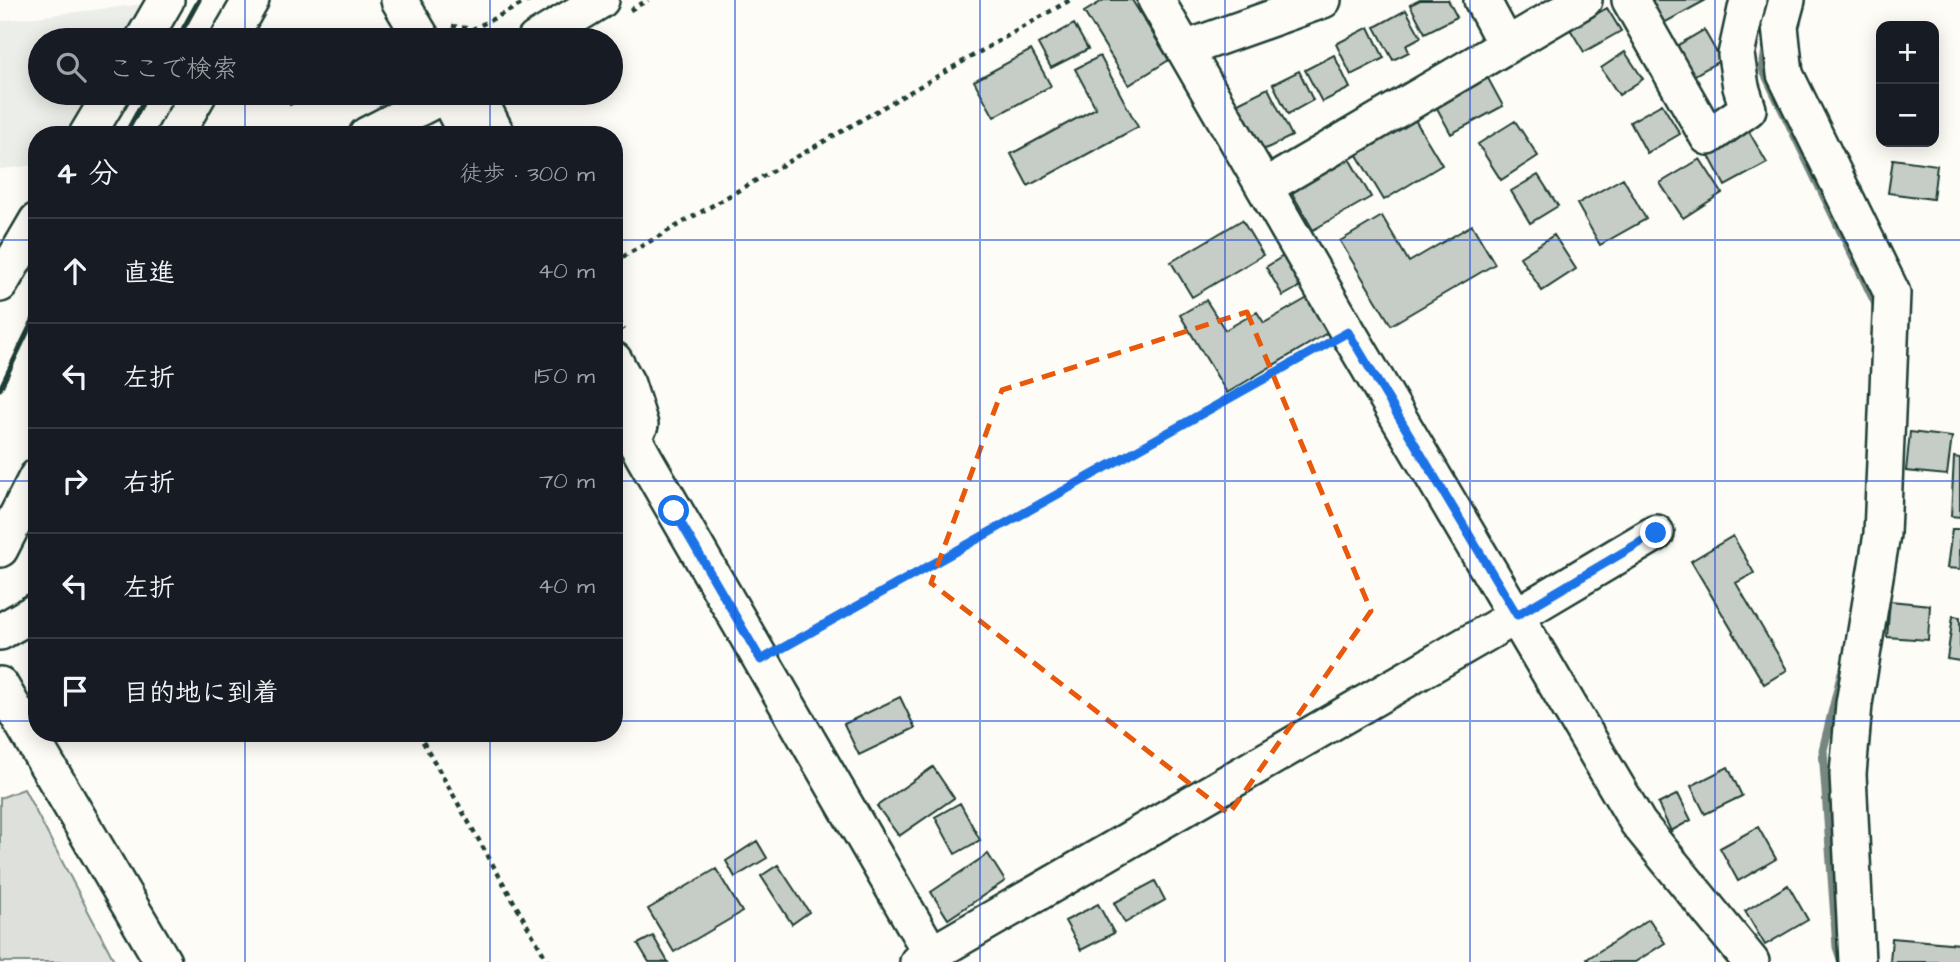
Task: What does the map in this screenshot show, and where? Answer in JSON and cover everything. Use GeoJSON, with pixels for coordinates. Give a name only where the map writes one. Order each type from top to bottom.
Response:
{"type":"FeatureCollection","features":[{"type":"Feature","properties":{"kind":"street"},"geometry":{"type":"LineString","coordinates":[[150,28],[166,0]]}},
{"type":"Feature","properties":{"kind":"street"},"geometry":{"type":"LineString","coordinates":[[235,28],[251,0]]}},
{"type":"Feature","properties":{"kind":"street"},"geometry":{"type":"LineString","coordinates":[[399,0],[430,28]]}},
{"type":"Feature","properties":{"kind":"street"},"geometry":{"type":"LineString","coordinates":[[555,28],[601,0]]}},
{"type":"Feature","properties":{"kind":"street"},"geometry":{"type":"LineString","coordinates":[[1156,0],[1348,332],[1639,823],[1751,962]]}},
{"type":"Feature","properties":{"kind":"street"},"geometry":{"type":"LineString","coordinates":[[1185,49],[1323,0]]}},
{"type":"Feature","properties":{"kind":"street"},"geometry":{"type":"LineString","coordinates":[[1482,0],[1506,45]]}},
{"type":"Feature","properties":{"kind":"street"},"geometry":{"type":"LineString","coordinates":[[1265,187],[1584,0]]}},
{"type":"Feature","properties":{"kind":"street"},"geometry":{"type":"LineString","coordinates":[[1630,0],[1708,136],[1748,109],[1736,55],[1748,0]]}},
{"type":"Feature","properties":{"kind":"street"},"geometry":{"type":"LineString","coordinates":[[1787,0],[1780,26],[1785,74],[1892,293],[1882,534],[1854,704],[1848,774],[1857,962]]}},
{"type":"Feature","properties":{"kind":"street"},"geometry":{"type":"LineString","coordinates":[[92,126],[105,105]]}},
{"type":"Feature","properties":{"kind":"street"},"geometry":{"type":"LineString","coordinates":[[180,126],[191,105]]}},
{"type":"Feature","properties":{"kind":"street"},"geometry":{"type":"LineString","coordinates":[[385,126],[427,105]]}},
{"type":"Feature","properties":{"kind":"street"},"geometry":{"type":"LineString","coordinates":[[452,105],[462,126]]}},
{"type":"Feature","properties":{"kind":"street"},"geometry":{"type":"LineString","coordinates":[[482,105],[492,126]]}},
{"type":"Feature","properties":{"kind":"street"},"geometry":{"type":"LineString","coordinates":[[0,284],[28,236]]}},
{"type":"Feature","properties":{"kind":"street"},"geometry":{"type":"LineString","coordinates":[[623,378],[641,429],[646,461]]}},
{"type":"Feature","properties":{"kind":"street"},"geometry":{"type":"LineString","coordinates":[[623,419],[928,959],[1656,533]]}},
{"type":"Feature","properties":{"kind":"street"},"geometry":{"type":"LineString","coordinates":[[0,549],[28,495]]}},
{"type":"Feature","properties":{"kind":"street"},"geometry":{"type":"LineString","coordinates":[[0,632],[28,616]]}},
{"type":"Feature","properties":{"kind":"street"},"geometry":{"type":"LineString","coordinates":[[0,685],[28,733]]}},
{"type":"Feature","properties":{"kind":"street"},"geometry":{"type":"LineString","coordinates":[[34,742],[163,962]]}},
{"type":"Feature","properties":{"kind":"path"},"geometry":{"type":"LineString","coordinates":[[475,28],[530,0]]}},
{"type":"Feature","properties":{"kind":"path"},"geometry":{"type":"LineString","coordinates":[[623,257],[1070,0]]}},
{"type":"Feature","properties":{"kind":"path"},"geometry":{"type":"LineString","coordinates":[[761,660],[1348,332]]}},
{"type":"Feature","properties":{"kind":"path"},"geometry":{"type":"LineString","coordinates":[[423,742],[548,962]]}},
{"type":"Feature","properties":{"kind":"highlighted area"},"geometry":{"type":"Polygon","coordinates":[[[1247,312],[1371,611],[1229,814],[931,583],[1002,390],[1247,312]]]}},
{"type":"Feature","properties":{"kind":"shaded area"},"geometry":{"type":"Polygon","coordinates":[[[144,4],[129,28],[28,28],[28,105],[83,105],[70,126],[28,126],[28,166],[0,169],[0,21],[144,4]]]}},
{"type":"Feature","properties":{"kind":"shaded area"},"geometry":{"type":"Polygon","coordinates":[[[24,789],[115,962],[0,962],[0,798],[24,789]]]}},
{"type":"Feature","properties":{"kind":"building"},"geometry":{"type":"Polygon","coordinates":[[[1104,0],[1132,0],[1169,60],[1129,85],[1084,12],[1104,0]]]}},
{"type":"Feature","properties":{"kind":"building"},"geometry":{"type":"Polygon","coordinates":[[[1420,0],[1448,0],[1457,17],[1425,33],[1410,5],[1420,0]]]}},
{"type":"Feature","properties":{"kind":"building"},"geometry":{"type":"Polygon","coordinates":[[[1651,0],[1706,0],[1664,23],[1651,0]]]}},
{"type":"Feature","properties":{"kind":"building"},"geometry":{"type":"Polygon","coordinates":[[[1607,8],[1621,31],[1584,52],[1570,29],[1607,8]]]}},
{"type":"Feature","properties":{"kind":"building"},"geometry":{"type":"Polygon","coordinates":[[[1406,10],[1421,37],[1406,45],[1409,52],[1393,60],[1375,27],[1406,10]]]}},
{"type":"Feature","properties":{"kind":"building"},"geometry":{"type":"Polygon","coordinates":[[[1074,24],[1088,49],[1051,68],[1038,44],[1074,24]]]}},
{"type":"Feature","properties":{"kind":"building"},"geometry":{"type":"Polygon","coordinates":[[[1369,27],[1384,58],[1351,75],[1336,44],[1369,27]]]}},
{"type":"Feature","properties":{"kind":"building"},"geometry":{"type":"Polygon","coordinates":[[[1704,30],[1721,60],[1691,77],[1675,47],[1704,30]]]}},
{"type":"Feature","properties":{"kind":"building"},"geometry":{"type":"Polygon","coordinates":[[[1031,50],[1051,86],[994,117],[974,81],[1031,50]]]}},
{"type":"Feature","properties":{"kind":"building"},"geometry":{"type":"Polygon","coordinates":[[[1625,52],[1643,79],[1619,95],[1601,68],[1625,52]]]}},
{"type":"Feature","properties":{"kind":"building"},"geometry":{"type":"Polygon","coordinates":[[[1334,55],[1350,88],[1322,102],[1305,70],[1334,55]]]}},
{"type":"Feature","properties":{"kind":"building"},"geometry":{"type":"Polygon","coordinates":[[[1100,56],[1138,127],[1028,186],[1011,154],[1096,108],[1075,69],[1100,56]]]}},
{"type":"Feature","properties":{"kind":"building"},"geometry":{"type":"Polygon","coordinates":[[[1299,71],[1313,100],[1288,114],[1273,84],[1299,71]]]}},
{"type":"Feature","properties":{"kind":"building"},"geometry":{"type":"Polygon","coordinates":[[[1484,71],[1503,106],[1451,134],[1432,99],[1484,71]]]}},
{"type":"Feature","properties":{"kind":"building"},"geometry":{"type":"Polygon","coordinates":[[[1268,88],[1292,136],[1261,151],[1236,104],[1268,88]]]}},
{"type":"Feature","properties":{"kind":"building"},"geometry":{"type":"Polygon","coordinates":[[[1662,104],[1680,134],[1647,153],[1630,122],[1662,104]]]}},
{"type":"Feature","properties":{"kind":"building"},"geometry":{"type":"Polygon","coordinates":[[[1415,120],[1442,165],[1384,200],[1357,155],[1415,120]]]}},
{"type":"Feature","properties":{"kind":"building"},"geometry":{"type":"Polygon","coordinates":[[[1515,121],[1538,156],[1501,180],[1478,144],[1515,121]]]}},
{"type":"Feature","properties":{"kind":"building"},"geometry":{"type":"Polygon","coordinates":[[[1748,130],[1767,163],[1725,186],[1707,152],[1748,130]]]}},
{"type":"Feature","properties":{"kind":"building"},"geometry":{"type":"Polygon","coordinates":[[[1347,155],[1371,197],[1313,230],[1289,188],[1347,155]]]}},
{"type":"Feature","properties":{"kind":"building"},"geometry":{"type":"Polygon","coordinates":[[[1700,159],[1722,193],[1683,218],[1660,183],[1700,159]]]}},
{"type":"Feature","properties":{"kind":"building"},"geometry":{"type":"Polygon","coordinates":[[[1893,159],[1937,165],[1933,199],[1888,193],[1893,159]]]}},
{"type":"Feature","properties":{"kind":"building"},"geometry":{"type":"Polygon","coordinates":[[[1538,175],[1558,206],[1530,223],[1511,191],[1538,175]]]}},
{"type":"Feature","properties":{"kind":"building"},"geometry":{"type":"Polygon","coordinates":[[[1623,178],[1646,219],[1600,245],[1577,204],[1623,178]]]}},
{"type":"Feature","properties":{"kind":"building"},"geometry":{"type":"Polygon","coordinates":[[[1382,216],[1409,262],[1472,225],[1495,264],[1391,325],[1340,241],[1382,216]]]}},
{"type":"Feature","properties":{"kind":"building"},"geometry":{"type":"Polygon","coordinates":[[[1242,220],[1263,255],[1192,297],[1171,262],[1242,220]]]}},
{"type":"Feature","properties":{"kind":"building"},"geometry":{"type":"Polygon","coordinates":[[[1554,235],[1576,269],[1542,291],[1520,257],[1554,235]]]}},
{"type":"Feature","properties":{"kind":"building"},"geometry":{"type":"Polygon","coordinates":[[[1288,253],[1306,283],[1283,296],[1266,267],[1288,253]]]}},
{"type":"Feature","properties":{"kind":"building"},"geometry":{"type":"Polygon","coordinates":[[[1311,296],[1332,330],[1227,393],[1180,315],[1206,300],[1225,330],[1257,312],[1264,323],[1311,296]]]}},
{"type":"Feature","properties":{"kind":"building"},"geometry":{"type":"Polygon","coordinates":[[[1910,432],[1952,437],[1947,475],[1906,471],[1910,432]]]}},
{"type":"Feature","properties":{"kind":"building"},"geometry":{"type":"Polygon","coordinates":[[[1954,457],[1960,458],[1960,517],[1951,516],[1954,457]]]}},
{"type":"Feature","properties":{"kind":"building"},"geometry":{"type":"Polygon","coordinates":[[[1952,529],[1960,529],[1960,569],[1947,568],[1952,529]]]}},
{"type":"Feature","properties":{"kind":"building"},"geometry":{"type":"Polygon","coordinates":[[[1733,536],[1754,573],[1736,583],[1787,670],[1764,684],[1691,561],[1733,536]]]}},
{"type":"Feature","properties":{"kind":"building"},"geometry":{"type":"Polygon","coordinates":[[[1890,601],[1930,605],[1928,640],[1887,637],[1890,601]]]}},
{"type":"Feature","properties":{"kind":"building"},"geometry":{"type":"Polygon","coordinates":[[[1953,616],[1960,617],[1960,661],[1947,659],[1953,616]]]}},
{"type":"Feature","properties":{"kind":"building"},"geometry":{"type":"Polygon","coordinates":[[[900,697],[915,728],[859,755],[844,724],[900,697]]]}},
{"type":"Feature","properties":{"kind":"building"},"geometry":{"type":"Polygon","coordinates":[[[933,767],[954,798],[899,836],[877,806],[933,767]]]}},
{"type":"Feature","properties":{"kind":"building"},"geometry":{"type":"Polygon","coordinates":[[[1728,767],[1742,796],[1705,814],[1691,786],[1728,767]]]}},
{"type":"Feature","properties":{"kind":"building"},"geometry":{"type":"Polygon","coordinates":[[[1678,794],[1691,820],[1671,831],[1658,804],[1678,794]]]}},
{"type":"Feature","properties":{"kind":"building"},"geometry":{"type":"Polygon","coordinates":[[[960,803],[980,840],[955,854],[935,817],[960,803]]]}},
{"type":"Feature","properties":{"kind":"building"},"geometry":{"type":"Polygon","coordinates":[[[1758,827],[1776,859],[1738,881],[1720,848],[1758,827]]]}},
{"type":"Feature","properties":{"kind":"building"},"geometry":{"type":"Polygon","coordinates":[[[757,841],[767,858],[735,877],[726,861],[757,841]]]}},
{"type":"Feature","properties":{"kind":"building"},"geometry":{"type":"Polygon","coordinates":[[[988,854],[1005,881],[948,919],[931,892],[988,854]]]}},
{"type":"Feature","properties":{"kind":"building"},"geometry":{"type":"Polygon","coordinates":[[[778,865],[809,912],[792,924],[761,876],[778,865]]]}},
{"type":"Feature","properties":{"kind":"building"},"geometry":{"type":"Polygon","coordinates":[[[716,869],[742,912],[674,952],[648,909],[716,869]]]}},
{"type":"Feature","properties":{"kind":"building"},"geometry":{"type":"Polygon","coordinates":[[[1155,881],[1165,900],[1125,923],[1114,903],[1155,881]]]}},
{"type":"Feature","properties":{"kind":"building"},"geometry":{"type":"Polygon","coordinates":[[[1788,885],[1808,920],[1765,945],[1745,911],[1788,885]]]}},
{"type":"Feature","properties":{"kind":"building"},"geometry":{"type":"Polygon","coordinates":[[[1098,904],[1114,933],[1081,950],[1065,921],[1098,904]]]}},
{"type":"Feature","properties":{"kind":"building"},"geometry":{"type":"Polygon","coordinates":[[[1649,919],[1665,943],[1635,962],[1589,962],[1587,959],[1649,919]]]}},
{"type":"Feature","properties":{"kind":"building"},"geometry":{"type":"Polygon","coordinates":[[[653,936],[668,962],[649,962],[638,944],[653,936]]]}},
{"type":"Feature","properties":{"kind":"building"},"geometry":{"type":"Polygon","coordinates":[[[1892,938],[1960,944],[1960,962],[1890,962],[1892,938]]]}},
{"type":"Feature","properties":{"kind":"waterway"},"geometry":{"type":"LineString","coordinates":[[1767,43],[1763,69],[1876,304],[1876,311]]}},
{"type":"Feature","properties":{"kind":"waterway"},"geometry":{"type":"LineString","coordinates":[[1842,672],[1823,750],[1837,947],[1842,962]]}},
{"type":"Feature","properties":{"kind":"railway"},"geometry":{"type":"LineString","coordinates":[[184,28],[199,0]]}},
{"type":"Feature","properties":{"kind":"railway"},"geometry":{"type":"LineString","coordinates":[[130,126],[141,105]]}},
{"type":"Feature","properties":{"kind":"railway"},"geometry":{"type":"LineString","coordinates":[[0,389],[28,331]]}},
{"type":"Feature","properties":{"kind":"route"},"geometry":{"type":"LineString","coordinates":[[674,511],[761,660],[1348,332],[1517,615],[1656,533]]}}]}
